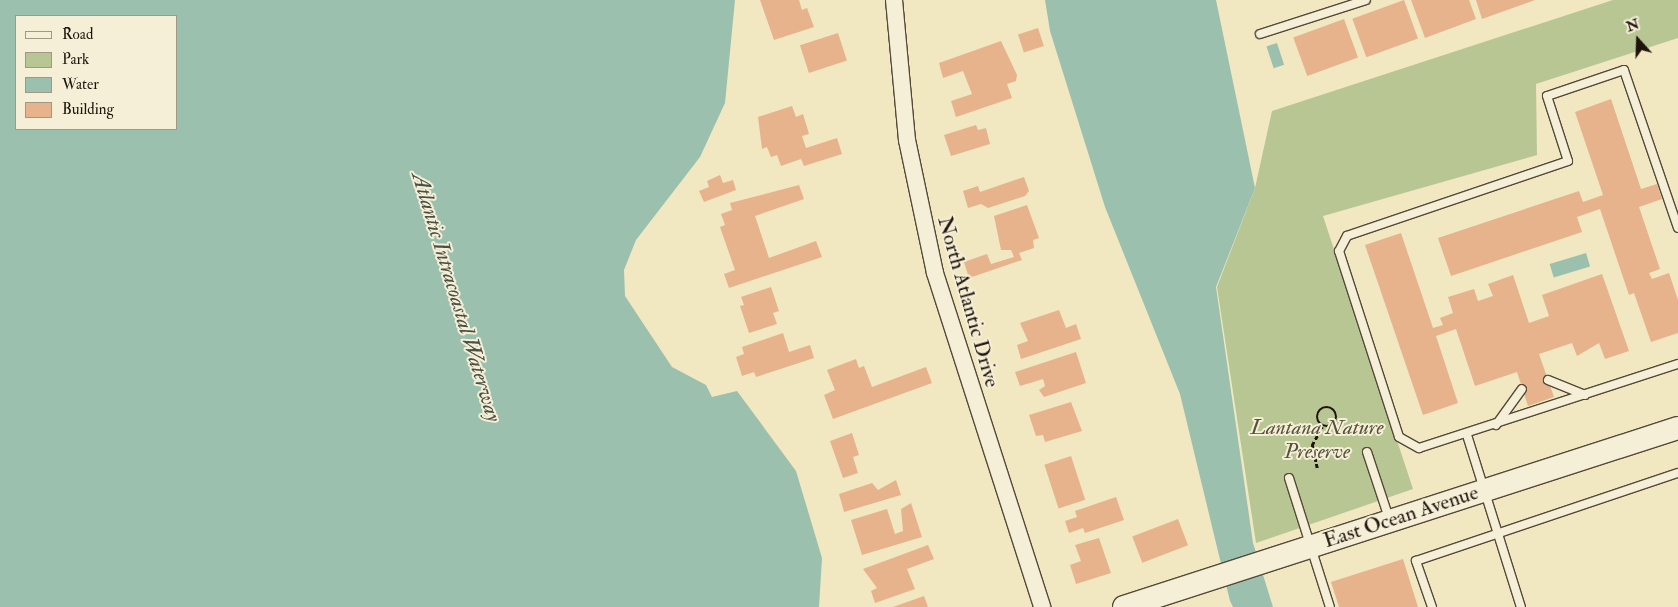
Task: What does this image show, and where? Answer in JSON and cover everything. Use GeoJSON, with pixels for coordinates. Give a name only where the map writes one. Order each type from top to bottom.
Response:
{"type":"FeatureCollection","features":[{"type":"Feature","properties":{"kind":"main road","name":"East Ocean Avenue"},"geometry":{"type":"LineString","coordinates":[[1124,607],[1678,428]]}},
{"type":"Feature","properties":{"kind":"street","name":"North Atlantic Drive"},"geometry":{"type":"LineString","coordinates":[[894,0],[907,140],[935,273],[1042,607]]}},
{"type":"Feature","properties":{"kind":"lane"},"geometry":{"type":"LineString","coordinates":[[1260,34],[1366,0]]}},
{"type":"Feature","properties":{"kind":"lane"},"geometry":{"type":"LineString","coordinates":[[1678,228],[1624,70],[1547,96],[1568,161],[1347,236],[1339,252],[1399,438],[1419,448],[1467,435],[1678,364]]}},
{"type":"Feature","properties":{"kind":"lane"},"geometry":{"type":"LineString","coordinates":[[1548,380],[1585,395]]}},
{"type":"Feature","properties":{"kind":"lane"},"geometry":{"type":"LineString","coordinates":[[1496,425],[1522,389]]}},
{"type":"Feature","properties":{"kind":"lane"},"geometry":{"type":"LineString","coordinates":[[1467,435],[1521,607]]}},
{"type":"Feature","properties":{"kind":"lane"},"geometry":{"type":"LineString","coordinates":[[1367,452],[1390,521]]}},
{"type":"Feature","properties":{"kind":"lane"},"geometry":{"type":"LineString","coordinates":[[1432,607],[1416,561],[1678,473]]}},
{"type":"Feature","properties":{"kind":"lane"},"geometry":{"type":"LineString","coordinates":[[1289,478],[1330,607]]}},
{"type":"Feature","properties":{"kind":"path"},"geometry":{"type":"LineString","coordinates":[[1317,468],[1312,445],[1322,427],[1336,422],[1332,408],[1318,413],[1322,427]]}},
{"type":"Feature","properties":{"kind":"green space","name":"Lantana Nature Preserve"},"geometry":{"type":"Polygon","coordinates":[[[1613,0],[1678,0],[1678,38],[1536,84],[1537,155],[1323,216],[1413,489],[1256,543],[1217,287],[1255,188],[1272,111],[1613,0]]]}},
{"type":"Feature","properties":{"kind":"water","name":"Atlantic Intracoastal Waterway"},"geometry":{"type":"Polygon","coordinates":[[[0,0],[735,0],[725,103],[700,157],[636,240],[624,270],[625,296],[672,367],[706,385],[712,397],[737,391],[796,471],[822,558],[819,607],[0,607],[0,0]]]}},
{"type":"Feature","properties":{"kind":"water"},"geometry":{"type":"Polygon","coordinates":[[[1045,0],[1216,0],[1255,188],[1216,287],[1253,543],[1273,607],[1233,607],[1230,601],[1180,394],[1105,207],[1050,31],[1045,0]]]}},
{"type":"Feature","properties":{"kind":"water"},"geometry":{"type":"Polygon","coordinates":[[[1277,43],[1284,65],[1274,68],[1267,46],[1277,43]]]}},
{"type":"Feature","properties":{"kind":"water"},"geometry":{"type":"Polygon","coordinates":[[[1586,253],[1590,266],[1554,277],[1550,264],[1586,253]]]}},
{"type":"Feature","properties":{"kind":"building"},"geometry":{"type":"Polygon","coordinates":[[[760,0],[799,0],[802,10],[807,8],[814,27],[774,40],[760,0]]]}},
{"type":"Feature","properties":{"kind":"building"},"geometry":{"type":"Polygon","coordinates":[[[1404,0],[1418,39],[1366,57],[1352,19],[1404,0]]]}},
{"type":"Feature","properties":{"kind":"building"},"geometry":{"type":"Polygon","coordinates":[[[1411,0],[1469,0],[1476,19],[1425,38],[1411,0]]]}},
{"type":"Feature","properties":{"kind":"building"},"geometry":{"type":"Polygon","coordinates":[[[1476,0],[1535,0],[1482,19],[1476,0]]]}},
{"type":"Feature","properties":{"kind":"building"},"geometry":{"type":"Polygon","coordinates":[[[1344,19],[1358,58],[1307,76],[1293,37],[1344,19]]]}},
{"type":"Feature","properties":{"kind":"building"},"geometry":{"type":"Polygon","coordinates":[[[1038,28],[1044,46],[1024,53],[1018,34],[1038,28]]]}},
{"type":"Feature","properties":{"kind":"building"},"geometry":{"type":"Polygon","coordinates":[[[838,33],[847,61],[809,73],[800,45],[838,33]]]}},
{"type":"Feature","properties":{"kind":"building"},"geometry":{"type":"Polygon","coordinates":[[[1001,41],[1017,75],[1016,81],[1007,84],[1012,98],[956,117],[951,101],[972,94],[963,71],[943,78],[939,63],[1001,41]]]}},
{"type":"Feature","properties":{"kind":"building"},"geometry":{"type":"Polygon","coordinates":[[[1611,99],[1641,189],[1657,184],[1662,199],[1639,207],[1660,269],[1649,273],[1652,279],[1669,273],[1678,300],[1678,333],[1651,342],[1634,293],[1629,295],[1600,209],[1577,217],[1582,232],[1451,276],[1438,238],[1579,191],[1583,202],[1603,195],[1575,112],[1611,99]]]}},
{"type":"Feature","properties":{"kind":"building"},"geometry":{"type":"Polygon","coordinates":[[[792,106],[796,117],[803,114],[809,134],[802,136],[806,148],[837,138],[842,154],[804,166],[801,159],[781,166],[777,155],[771,157],[767,147],[762,149],[758,117],[792,106]]]}},
{"type":"Feature","properties":{"kind":"building"},"geometry":{"type":"Polygon","coordinates":[[[976,125],[978,130],[986,128],[990,144],[951,156],[944,135],[976,125]]]}},
{"type":"Feature","properties":{"kind":"building"},"geometry":{"type":"Polygon","coordinates":[[[720,175],[723,183],[733,180],[736,190],[704,202],[699,191],[709,187],[707,181],[720,175]]]}},
{"type":"Feature","properties":{"kind":"building"},"geometry":{"type":"Polygon","coordinates":[[[1024,177],[1029,191],[1025,196],[988,208],[981,204],[968,208],[963,191],[978,186],[980,192],[1024,177]]]}},
{"type":"Feature","properties":{"kind":"building"},"geometry":{"type":"Polygon","coordinates":[[[799,185],[804,199],[755,216],[769,258],[816,241],[822,257],[729,288],[724,274],[735,270],[720,227],[725,225],[721,214],[732,210],[730,203],[799,185]]]}},
{"type":"Feature","properties":{"kind":"building"},"geometry":{"type":"Polygon","coordinates":[[[1027,205],[1039,238],[1033,240],[1034,248],[1019,253],[1022,260],[969,278],[964,262],[987,254],[991,264],[1014,257],[1011,250],[1001,250],[994,216],[1027,205]]]}},
{"type":"Feature","properties":{"kind":"building"},"geometry":{"type":"Polygon","coordinates":[[[1401,233],[1433,328],[1443,325],[1440,318],[1453,313],[1448,297],[1474,289],[1478,301],[1493,296],[1488,284],[1513,275],[1529,323],[1549,316],[1542,295],[1602,274],[1629,351],[1605,359],[1599,343],[1577,356],[1572,343],[1539,354],[1554,397],[1528,406],[1517,372],[1475,386],[1456,329],[1436,336],[1458,403],[1423,415],[1365,245],[1401,233]]]}},
{"type":"Feature","properties":{"kind":"building"},"geometry":{"type":"Polygon","coordinates":[[[771,287],[779,311],[773,313],[777,324],[749,333],[740,306],[744,305],[741,297],[771,287]]]}},
{"type":"Feature","properties":{"kind":"building"},"geometry":{"type":"Polygon","coordinates":[[[1059,310],[1066,328],[1076,324],[1081,339],[1021,359],[1017,345],[1028,341],[1020,323],[1059,310]]]}},
{"type":"Feature","properties":{"kind":"building"},"geometry":{"type":"Polygon","coordinates":[[[783,333],[789,352],[810,345],[814,358],[756,377],[754,372],[742,376],[736,357],[744,354],[742,347],[783,333]]]}},
{"type":"Feature","properties":{"kind":"building"},"geometry":{"type":"Polygon","coordinates":[[[1076,352],[1086,383],[1044,397],[1039,390],[1045,386],[1043,379],[1020,386],[1015,372],[1076,352]]]}},
{"type":"Feature","properties":{"kind":"building"},"geometry":{"type":"Polygon","coordinates":[[[856,359],[859,368],[864,366],[872,387],[926,367],[932,383],[833,419],[824,395],[835,390],[827,370],[856,359]]]}},
{"type":"Feature","properties":{"kind":"building"},"geometry":{"type":"Polygon","coordinates":[[[1071,402],[1082,431],[1045,442],[1043,435],[1036,436],[1029,415],[1071,402]]]}},
{"type":"Feature","properties":{"kind":"building"},"geometry":{"type":"Polygon","coordinates":[[[852,433],[859,455],[853,457],[858,473],[843,478],[830,441],[852,433]]]}},
{"type":"Feature","properties":{"kind":"building"},"geometry":{"type":"Polygon","coordinates":[[[1071,456],[1085,500],[1059,508],[1044,465],[1071,456]]]}},
{"type":"Feature","properties":{"kind":"building"},"geometry":{"type":"Polygon","coordinates":[[[896,480],[901,495],[844,512],[839,494],[872,483],[878,490],[896,480]]]}},
{"type":"Feature","properties":{"kind":"building"},"geometry":{"type":"Polygon","coordinates":[[[1116,497],[1124,520],[1085,533],[1083,528],[1069,533],[1065,521],[1077,517],[1075,511],[1116,497]]]}},
{"type":"Feature","properties":{"kind":"building"},"geometry":{"type":"Polygon","coordinates":[[[911,503],[922,537],[862,555],[851,520],[887,509],[895,534],[903,531],[901,509],[911,503]]]}},
{"type":"Feature","properties":{"kind":"building"},"geometry":{"type":"Polygon","coordinates":[[[1178,519],[1188,545],[1142,563],[1132,537],[1178,519]]]}},
{"type":"Feature","properties":{"kind":"building"},"geometry":{"type":"Polygon","coordinates":[[[1099,538],[1111,573],[1076,584],[1070,565],[1081,561],[1075,545],[1099,538]]]}},
{"type":"Feature","properties":{"kind":"building"},"geometry":{"type":"Polygon","coordinates":[[[928,545],[934,559],[907,569],[915,589],[875,603],[871,591],[877,588],[863,569],[928,545]]]}},
{"type":"Feature","properties":{"kind":"building"},"geometry":{"type":"Polygon","coordinates":[[[1403,559],[1418,607],[1339,607],[1331,582],[1403,559]]]}},
{"type":"Feature","properties":{"kind":"building"},"geometry":{"type":"Polygon","coordinates":[[[924,596],[928,607],[893,607],[924,596]]]}}]}
